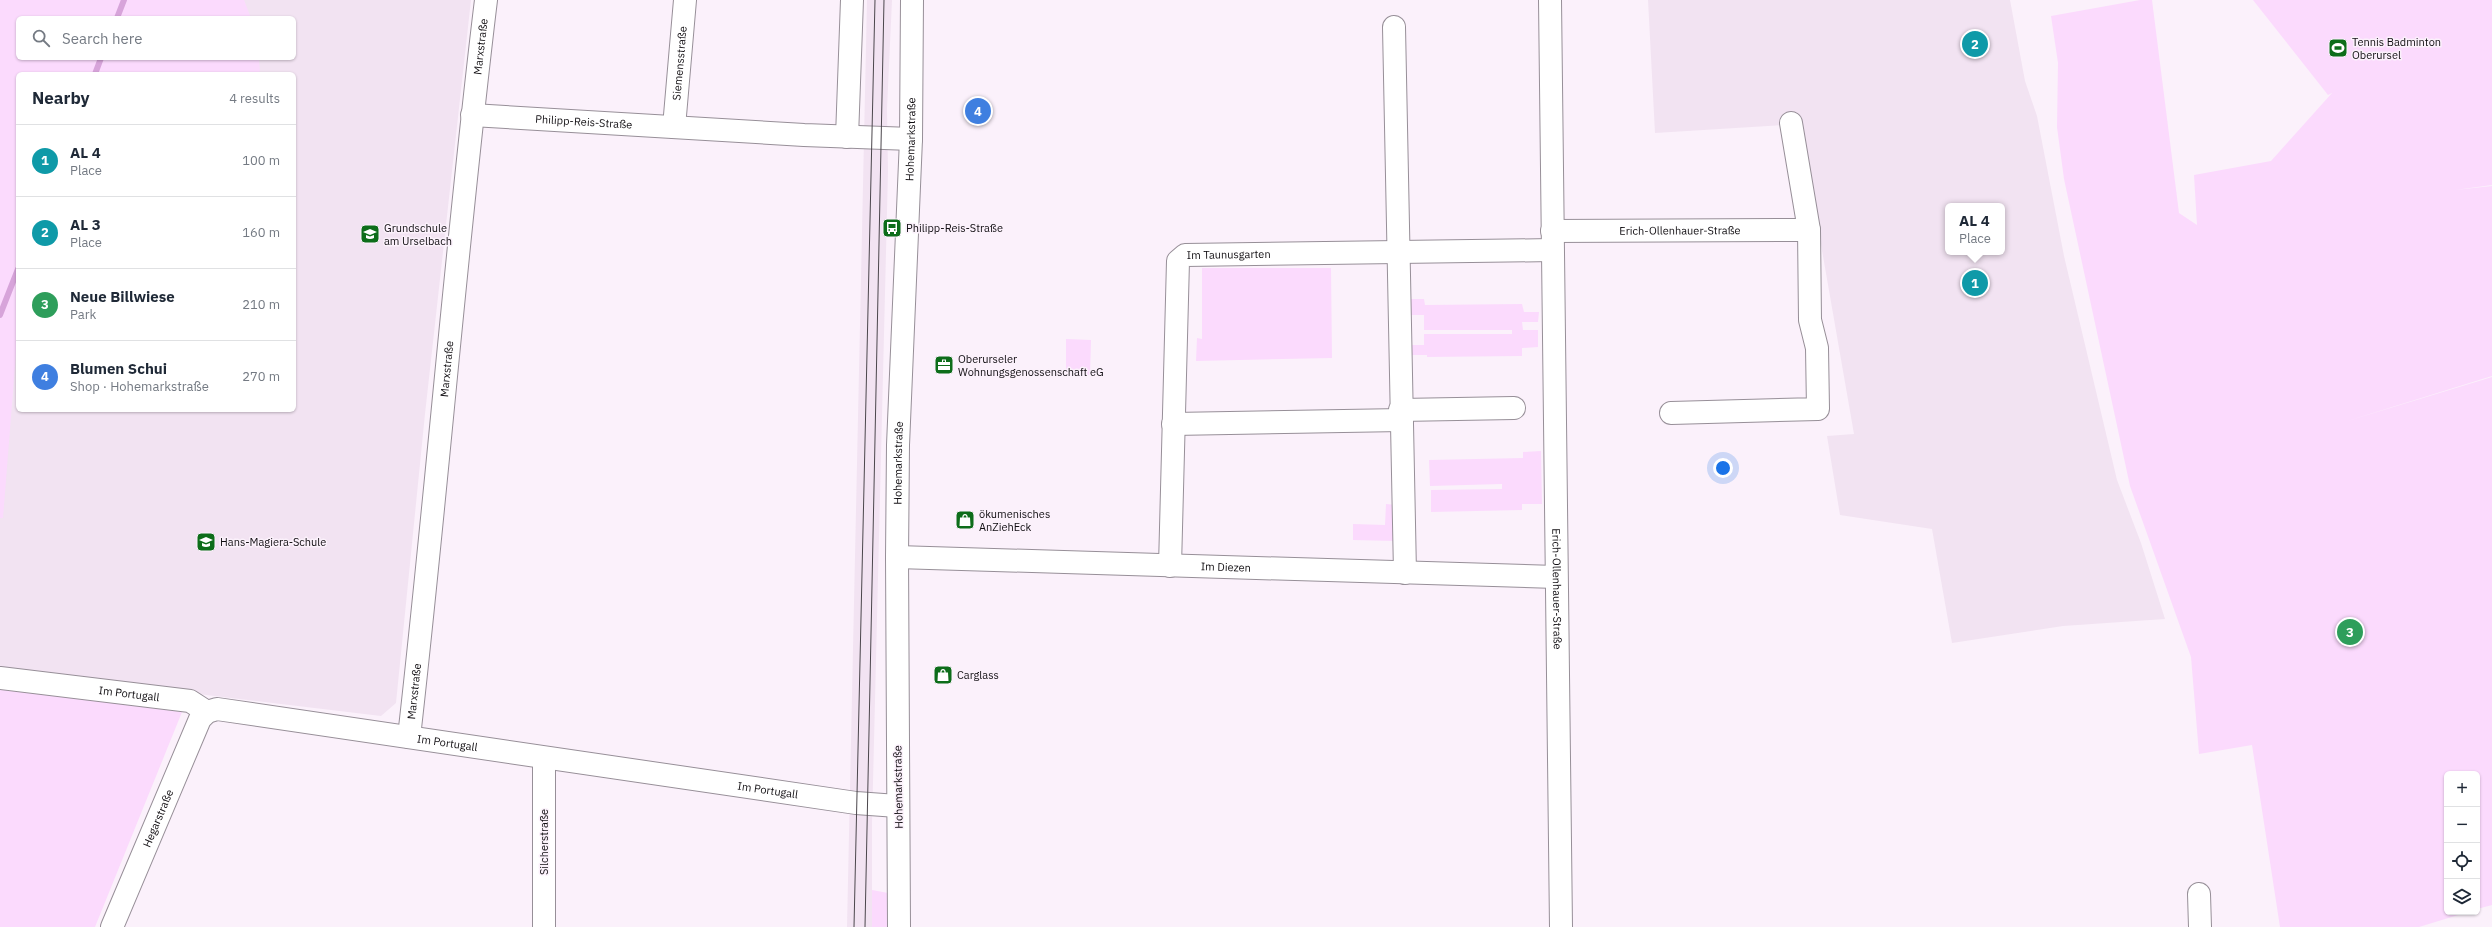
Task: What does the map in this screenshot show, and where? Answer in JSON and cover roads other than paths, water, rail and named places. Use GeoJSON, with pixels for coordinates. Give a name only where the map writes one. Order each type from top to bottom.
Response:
{"type":"FeatureCollection","features":[{"type":"Feature","properties":{"kind":"street","name":"Marxstraße"},"geometry":{"type":"LineString","coordinates":[[409,737],[432,532],[472,115],[486,0]]}},
{"type":"Feature","properties":{"kind":"street","name":"Siemensstraße"},"geometry":{"type":"LineString","coordinates":[[674,127],[685,0]]}},
{"type":"Feature","properties":{"kind":"street"},"geometry":{"type":"LineString","coordinates":[[848,137],[852,0]]}},
{"type":"Feature","properties":{"kind":"street","name":"Hohemarkstraße"},"geometry":{"type":"LineString","coordinates":[[899,927],[897,806],[898,445],[911,139],[912,0]]}},
{"type":"Feature","properties":{"kind":"street","name":"Erich-Ollenhauer-Straße"},"geometry":{"type":"LineString","coordinates":[[1550,0],[1561,927]]}},
{"type":"Feature","properties":{"kind":"street"},"geometry":{"type":"LineString","coordinates":[[1394,27],[1405,573]]}},
{"type":"Feature","properties":{"kind":"street","name":"Philipp-Reis-Straße"},"geometry":{"type":"LineString","coordinates":[[472,115],[848,137],[911,139]]}},
{"type":"Feature","properties":{"kind":"street"},"geometry":{"type":"LineString","coordinates":[[1671,413],[1818,409],[1817,348],[1810,320],[1809,230],[1792,123]]}},
{"type":"Feature","properties":{"kind":"street","name":"Erich-Ollenhauer-Straße"},"geometry":{"type":"LineString","coordinates":[[1398,251],[1552,241],[1809,230]]}},
{"type":"Feature","properties":{"kind":"street","name":"Im Taunusgarten"},"geometry":{"type":"LineString","coordinates":[[1170,566],[1178,261],[1185,255],[1398,251]]}},
{"type":"Feature","properties":{"kind":"street"},"geometry":{"type":"LineString","coordinates":[[1173,424],[1401,415],[1514,408]]}},
{"type":"Feature","properties":{"kind":"street","name":"Im Diezen"},"geometry":{"type":"LineString","coordinates":[[897,557],[1556,577]]}},
{"type":"Feature","properties":{"kind":"street","name":"Im Portugall"},"geometry":{"type":"LineString","coordinates":[[0,678],[190,701],[207,712],[217,709],[856,803],[897,806]]}},
{"type":"Feature","properties":{"kind":"street","name":"Hegarstraße"},"geometry":{"type":"LineString","coordinates":[[112,927],[200,719],[207,712]]}},
{"type":"Feature","properties":{"kind":"street","name":"Silcherstraße"},"geometry":{"type":"LineString","coordinates":[[544,758],[544,927]]}},
{"type":"Feature","properties":{"kind":"street"},"geometry":{"type":"LineString","coordinates":[[2199,894],[2200,927]]}},
{"type":"Feature","properties":{"kind":"waterway"},"geometry":{"type":"LineString","coordinates":[[118,16],[124,0]]}},
{"type":"Feature","properties":{"kind":"waterway"},"geometry":{"type":"LineString","coordinates":[[96,72],[100,60]]}},
{"type":"Feature","properties":{"kind":"waterway"},"geometry":{"type":"LineString","coordinates":[[0,315],[16,274]]}},
{"type":"Feature","properties":{"kind":"tram line"},"geometry":{"type":"LineString","coordinates":[[854,927],[875,0]]}},
{"type":"Feature","properties":{"kind":"tram line"},"geometry":{"type":"LineString","coordinates":[[865,927],[884,0]]}},
{"type":"Feature","properties":{"kind":"place","name":"AL 3"},"geometry":{"type":"Point","coordinates":[1975,44]}},
{"type":"Feature","properties":{"kind":"place","name":"Tennis Badminton Oberursel"},"geometry":{"type":"Point","coordinates":[2338,48]}},
{"type":"Feature","properties":{"kind":"place","name":"Blumen Schui"},"geometry":{"type":"Point","coordinates":[978,111]}},
{"type":"Feature","properties":{"kind":"place","name":"Philipp-Reis-Straße"},"geometry":{"type":"Point","coordinates":[892,228]}},
{"type":"Feature","properties":{"kind":"place","name":"Grundschule am Urselbach"},"geometry":{"type":"Point","coordinates":[370,234]}},
{"type":"Feature","properties":{"kind":"place","name":"AL 4"},"geometry":{"type":"Point","coordinates":[1975,283]}},
{"type":"Feature","properties":{"kind":"place","name":"Oberurseler Wohnungsgenossenschaft eG"},"geometry":{"type":"Point","coordinates":[944,365]}},
{"type":"Feature","properties":{"kind":"place","name":"ökumenisches AnZiehEck"},"geometry":{"type":"Point","coordinates":[965,520]}},
{"type":"Feature","properties":{"kind":"place","name":"Hans-Magiera-Schule"},"geometry":{"type":"Point","coordinates":[206,542]}},
{"type":"Feature","properties":{"kind":"place","name":"Neue Billwiese"},"geometry":{"type":"Point","coordinates":[2350,632]}},
{"type":"Feature","properties":{"kind":"place","name":"Carglass"},"geometry":{"type":"Point","coordinates":[943,675]}}]}
